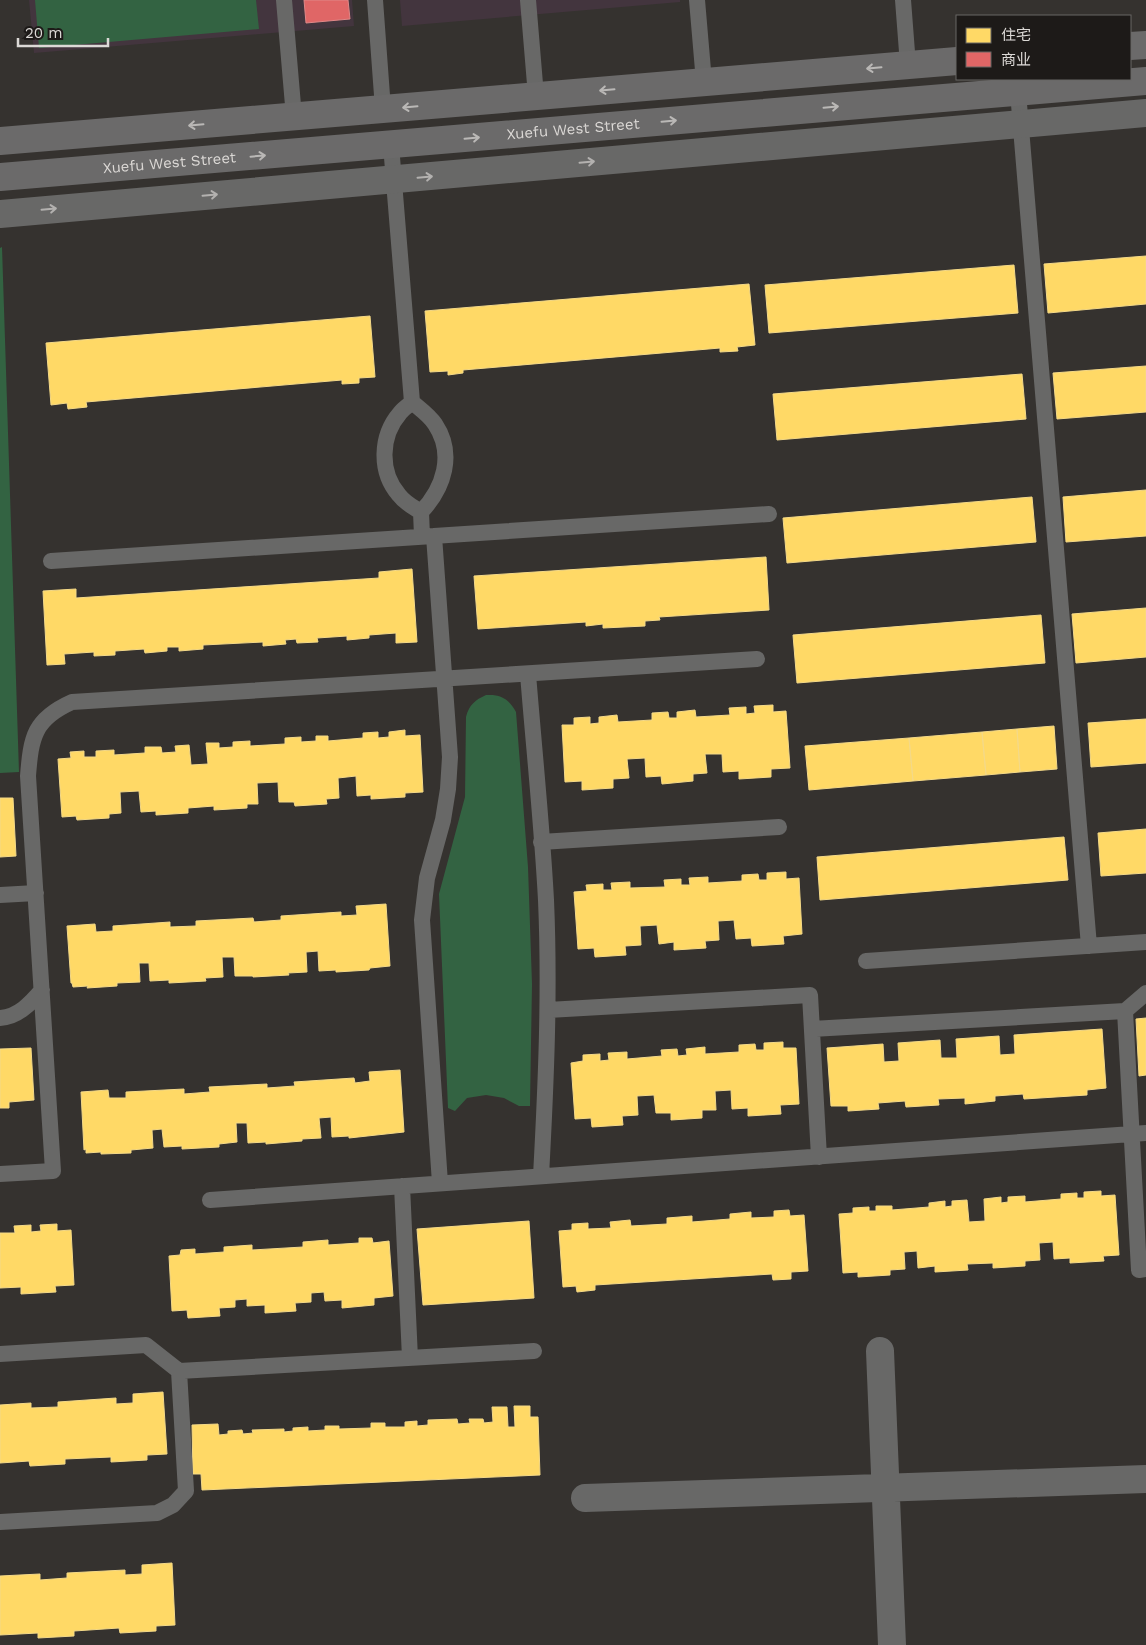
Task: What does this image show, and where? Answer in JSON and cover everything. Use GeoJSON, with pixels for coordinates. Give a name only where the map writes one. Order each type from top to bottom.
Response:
{"type":"FeatureCollection","features":[{"type":"Feature","properties":{"kind":"street"},"geometry":{"type":"LineString","coordinates":[[1131,46],[1146,45]]}},
{"type":"Feature","properties":{"kind":"street"},"geometry":{"type":"LineString","coordinates":[[0,141],[956,61]]}},
{"type":"Feature","properties":{"kind":"street","name":"Xuefu West Street"},"geometry":{"type":"LineString","coordinates":[[0,177],[1146,81]]}},
{"type":"Feature","properties":{"kind":"street"},"geometry":{"type":"LineString","coordinates":[[0,214],[1146,113]]}},
{"type":"Feature","properties":{"kind":"street"},"geometry":{"type":"LineString","coordinates":[[880,1351],[892,1645]]}},
{"type":"Feature","properties":{"kind":"street"},"geometry":{"type":"LineString","coordinates":[[585,1498],[1146,1479]]}},
{"type":"Feature","properties":{"kind":"lane"},"geometry":{"type":"LineString","coordinates":[[284,0],[294,116]]}},
{"type":"Feature","properties":{"kind":"lane"},"geometry":{"type":"LineString","coordinates":[[375,0],[383,109]]}},
{"type":"Feature","properties":{"kind":"lane"},"geometry":{"type":"LineString","coordinates":[[528,0],[536,96]]}},
{"type":"Feature","properties":{"kind":"lane"},"geometry":{"type":"LineString","coordinates":[[697,0],[704,82]]}},
{"type":"Feature","properties":{"kind":"lane"},"geometry":{"type":"LineString","coordinates":[[903,0],[908,65]]}},
{"type":"Feature","properties":{"kind":"lane"},"geometry":{"type":"LineString","coordinates":[[1018,92],[1089,946]]}},
{"type":"Feature","properties":{"kind":"lane"},"geometry":{"type":"LineString","coordinates":[[390,145],[412,402],[435,423],[442,437],[445,452],[445,469],[440,485],[432,500],[421,512]]}},
{"type":"Feature","properties":{"kind":"lane"},"geometry":{"type":"LineString","coordinates":[[412,402],[400,413],[391,426],[384,456],[386,472],[392,485],[399,496],[421,512],[428,536],[444,679],[450,757],[448,789],[443,820],[427,878],[422,920],[440,1184]]}},
{"type":"Feature","properties":{"kind":"lane"},"geometry":{"type":"LineString","coordinates":[[51,560],[769,514]]}},
{"type":"Feature","properties":{"kind":"lane"},"geometry":{"type":"LineString","coordinates":[[0,1174],[53,1171],[28,776],[30,750],[34,736],[40,724],[60,708],[72,702],[756,660]]}},
{"type":"Feature","properties":{"kind":"lane"},"geometry":{"type":"LineString","coordinates":[[528,674],[546,900],[548,1010],[541,1176]]}},
{"type":"Feature","properties":{"kind":"lane"},"geometry":{"type":"LineString","coordinates":[[541,842],[779,827]]}},
{"type":"Feature","properties":{"kind":"lane"},"geometry":{"type":"LineString","coordinates":[[0,895],[36,893]]}},
{"type":"Feature","properties":{"kind":"lane"},"geometry":{"type":"LineString","coordinates":[[866,961],[1146,942]]}},
{"type":"Feature","properties":{"kind":"lane"},"geometry":{"type":"LineString","coordinates":[[0,1018],[10,1017],[24,1008],[42,990]]}},
{"type":"Feature","properties":{"kind":"lane"},"geometry":{"type":"LineString","coordinates":[[812,1029],[1125,1011],[1146,993]]}},
{"type":"Feature","properties":{"kind":"lane"},"geometry":{"type":"LineString","coordinates":[[548,1010],[810,995],[819,1157]]}},
{"type":"Feature","properties":{"kind":"lane"},"geometry":{"type":"LineString","coordinates":[[1125,1011],[1139,1134],[1139,1270],[1146,1269]]}},
{"type":"Feature","properties":{"kind":"lane"},"geometry":{"type":"LineString","coordinates":[[210,1200],[1139,1134]]}},
{"type":"Feature","properties":{"kind":"lane"},"geometry":{"type":"LineString","coordinates":[[402,1186],[410,1358]]}},
{"type":"Feature","properties":{"kind":"lane"},"geometry":{"type":"LineString","coordinates":[[0,1354],[146,1344],[179,1371],[534,1351]]}},
{"type":"Feature","properties":{"kind":"lane"},"geometry":{"type":"LineString","coordinates":[[0,1522],[157,1512],[173,1505],[186,1492],[179,1371]]}},
{"type":"Feature","properties":{"kind":"shaded area"},"geometry":{"type":"Polygon","coordinates":[[[29,0],[352,0],[354,26],[34,53],[29,0]]]}},
{"type":"Feature","properties":{"kind":"shaded area"},"geometry":{"type":"Polygon","coordinates":[[[400,0],[680,0],[680,2],[402,26],[400,0]]]}},
{"type":"Feature","properties":{"kind":"green space"},"geometry":{"type":"Polygon","coordinates":[[[35,0],[256,0],[259,29],[39,48],[35,0]]]}},
{"type":"Feature","properties":{"kind":"green space"},"geometry":{"type":"Polygon","coordinates":[[[2,247],[19,772],[0,773],[0,248],[2,247]]]}},
{"type":"Feature","properties":{"kind":"green space"},"geometry":{"type":"Polygon","coordinates":[[[486,695],[496,695],[504,698],[516,712],[528,867],[532,984],[530,1106],[519,1106],[504,1098],[486,1095],[467,1098],[455,1111],[448,1108],[439,894],[465,797],[466,717],[473,703],[486,695]]]}},
{"type":"Feature","properties":{"kind":"building: 住宅"},"geometry":{"type":"Polygon","coordinates":[[[1146,256],[1146,304],[1048,313],[1044,264],[1146,256]]]}},
{"type":"Feature","properties":{"kind":"building: 住宅"},"geometry":{"type":"Polygon","coordinates":[[[1014,265],[1018,313],[769,333],[765,285],[1014,265]]]}},
{"type":"Feature","properties":{"kind":"building: 住宅"},"geometry":{"type":"Polygon","coordinates":[[[749,284],[755,345],[737,347],[738,351],[720,352],[720,348],[463,370],[463,373],[448,375],[448,371],[430,372],[425,311],[749,284]]]}},
{"type":"Feature","properties":{"kind":"building: 住宅"},"geometry":{"type":"Polygon","coordinates":[[[370,316],[375,377],[359,378],[359,383],[342,384],[342,380],[86,402],[87,407],[68,409],[67,403],[51,405],[46,343],[370,316]]]}},
{"type":"Feature","properties":{"kind":"building: 住宅"},"geometry":{"type":"Polygon","coordinates":[[[1146,366],[1146,412],[1057,419],[1053,373],[1146,366]]]}},
{"type":"Feature","properties":{"kind":"building: 住宅"},"geometry":{"type":"Polygon","coordinates":[[[1022,374],[1026,419],[777,440],[773,394],[1022,374]]]}},
{"type":"Feature","properties":{"kind":"building: 住宅"},"geometry":{"type":"Polygon","coordinates":[[[1146,490],[1146,536],[1066,542],[1063,497],[1146,490]]]}},
{"type":"Feature","properties":{"kind":"building: 住宅"},"geometry":{"type":"Polygon","coordinates":[[[1032,497],[1036,542],[787,563],[783,518],[1032,497]]]}},
{"type":"Feature","properties":{"kind":"building: 住宅"},"geometry":{"type":"Polygon","coordinates":[[[766,557],[769,610],[659,617],[660,620],[645,621],[645,626],[603,628],[603,624],[586,626],[586,622],[478,629],[474,576],[766,557]]]}},
{"type":"Feature","properties":{"kind":"building: 住宅"},"geometry":{"type":"Polygon","coordinates":[[[412,569],[417,642],[396,643],[396,633],[369,635],[369,638],[347,640],[347,636],[317,638],[318,642],[297,643],[296,639],[285,640],[286,644],[263,646],[263,642],[203,645],[203,649],[179,651],[179,647],[167,647],[167,651],[145,653],[144,649],[115,651],[115,655],[94,656],[94,652],[64,654],[65,664],[47,665],[43,591],[76,589],[76,598],[379,578],[379,572],[412,569]]]}},
{"type":"Feature","properties":{"kind":"building: 住宅"},"geometry":{"type":"Polygon","coordinates":[[[1146,608],[1146,657],[1076,663],[1072,614],[1146,608]]]}},
{"type":"Feature","properties":{"kind":"building: 住宅"},"geometry":{"type":"Polygon","coordinates":[[[1041,615],[1045,663],[797,683],[793,635],[1041,615]]]}},
{"type":"Feature","properties":{"kind":"building: 住宅"},"geometry":{"type":"Polygon","coordinates":[[[773,705],[773,712],[786,711],[790,768],[771,769],[771,777],[739,779],[739,771],[723,772],[722,754],[705,754],[707,773],[693,774],[693,781],[662,784],[661,776],[646,777],[645,758],[627,759],[629,778],[613,779],[613,788],[582,790],[582,781],[565,782],[562,725],[574,725],[574,718],[590,717],[590,724],[599,723],[599,717],[617,715],[618,722],[652,720],[652,713],[668,712],[669,718],[677,718],[677,712],[695,710],[696,717],[730,715],[729,708],[746,707],[746,714],[755,713],[754,706],[773,705]]]}},
{"type":"Feature","properties":{"kind":"building: 住宅"},"geometry":{"type":"Polygon","coordinates":[[[1146,719],[1146,763],[1091,767],[1088,723],[1146,719]]]}},
{"type":"Feature","properties":{"kind":"building: 住宅"},"geometry":{"type":"Polygon","coordinates":[[[1054,726],[1057,769],[1020,772],[1017,729],[1054,726]]]}},
{"type":"Feature","properties":{"kind":"building: 住宅"},"geometry":{"type":"Polygon","coordinates":[[[1017,729],[1020,772],[986,775],[982,732],[1017,729]]]}},
{"type":"Feature","properties":{"kind":"building: 住宅"},"geometry":{"type":"Polygon","coordinates":[[[405,730],[405,736],[420,735],[423,792],[405,793],[405,797],[371,799],[371,795],[357,796],[356,776],[338,778],[339,798],[326,799],[327,804],[295,806],[294,802],[279,802],[278,782],[257,783],[258,804],[247,804],[247,808],[214,810],[214,806],[188,808],[188,813],[156,815],[156,811],[141,812],[139,791],[120,792],[121,813],[109,814],[109,818],[77,820],[76,816],[62,817],[58,759],[71,758],[70,752],[84,751],[84,757],[96,757],[96,751],[114,750],[114,755],[145,753],[145,747],[161,747],[162,753],[176,752],[175,746],[189,745],[191,765],[208,764],[206,743],[219,743],[219,748],[233,747],[233,742],[250,741],[250,746],[285,744],[285,738],[301,737],[301,742],[316,741],[316,736],[328,736],[328,741],[363,738],[363,733],[378,732],[378,738],[389,737],[389,732],[405,730]]]}},
{"type":"Feature","properties":{"kind":"building: 住宅"},"geometry":{"type":"Polygon","coordinates":[[[982,732],[986,775],[913,781],[909,738],[982,732]]]}},
{"type":"Feature","properties":{"kind":"building: 住宅"},"geometry":{"type":"Polygon","coordinates":[[[909,738],[913,781],[809,790],[805,746],[909,738]]]}},
{"type":"Feature","properties":{"kind":"building: 住宅"},"geometry":{"type":"Polygon","coordinates":[[[0,798],[13,798],[16,856],[0,857],[0,798]]]}},
{"type":"Feature","properties":{"kind":"building: 住宅"},"geometry":{"type":"Polygon","coordinates":[[[1146,829],[1146,873],[1101,876],[1098,833],[1146,829]]]}},
{"type":"Feature","properties":{"kind":"building: 住宅"},"geometry":{"type":"Polygon","coordinates":[[[1064,837],[1068,880],[820,900],[817,857],[1064,837]]]}},
{"type":"Feature","properties":{"kind":"building: 住宅"},"geometry":{"type":"Polygon","coordinates":[[[786,872],[786,879],[799,878],[802,934],[783,936],[784,944],[752,946],[751,938],[736,939],[734,920],[718,921],[719,940],[705,941],[706,948],[674,950],[674,942],[659,944],[657,925],[640,926],[641,945],[625,946],[626,955],[595,957],[594,948],[578,949],[574,892],[587,891],[586,885],[603,884],[603,890],[612,890],[611,883],[630,882],[630,888],[665,887],[664,880],[681,879],[681,885],[690,885],[689,878],[708,877],[708,883],[742,881],[742,875],[758,874],[759,880],[767,880],[767,873],[786,872]]]}},
{"type":"Feature","properties":{"kind":"building: 住宅"},"geometry":{"type":"Polygon","coordinates":[[[386,904],[390,966],[370,968],[369,970],[319,971],[318,951],[306,952],[307,972],[288,973],[289,975],[235,976],[234,957],[222,957],[223,977],[205,978],[206,981],[169,983],[169,980],[150,981],[149,963],[139,963],[140,982],[117,983],[117,986],[87,988],[88,986],[73,987],[71,983],[67,926],[95,924],[96,932],[113,931],[113,926],[170,922],[170,927],[196,926],[196,921],[253,918],[254,922],[281,920],[281,916],[341,912],[341,916],[357,915],[356,906],[386,904]]]}},
{"type":"Feature","properties":{"kind":"building: 住宅"},"geometry":{"type":"Polygon","coordinates":[[[1146,1018],[1146,1075],[1139,1076],[1136,1019],[1146,1018]]]}},
{"type":"Feature","properties":{"kind":"building: 住宅"},"geometry":{"type":"Polygon","coordinates":[[[1102,1029],[1106,1088],[1087,1090],[1087,1095],[1024,1099],[1023,1094],[995,1096],[995,1101],[965,1104],[965,1098],[938,1099],[939,1105],[906,1107],[905,1101],[878,1103],[879,1109],[848,1111],[848,1106],[831,1106],[827,1048],[883,1044],[884,1062],[899,1061],[898,1043],[940,1040],[941,1058],[957,1058],[956,1039],[999,1036],[1000,1055],[1015,1054],[1014,1035],[1102,1029]]]}},
{"type":"Feature","properties":{"kind":"building: 住宅"},"geometry":{"type":"Polygon","coordinates":[[[783,1042],[783,1048],[796,1048],[799,1104],[780,1105],[781,1114],[748,1116],[748,1108],[732,1109],[731,1090],[715,1091],[716,1110],[702,1110],[702,1118],[671,1120],[671,1113],[656,1113],[654,1095],[637,1096],[638,1115],[622,1116],[623,1125],[592,1127],[591,1118],[575,1119],[571,1063],[583,1061],[583,1055],[600,1054],[600,1061],[609,1060],[608,1053],[627,1052],[627,1059],[662,1056],[661,1050],[677,1049],[678,1056],[687,1055],[686,1049],[705,1047],[705,1054],[739,1052],[739,1045],[755,1044],[756,1050],[764,1050],[764,1043],[783,1042]]]}},
{"type":"Feature","properties":{"kind":"building: 住宅"},"geometry":{"type":"Polygon","coordinates":[[[31,1048],[34,1100],[9,1102],[9,1108],[0,1108],[0,1049],[31,1048]]]}},
{"type":"Feature","properties":{"kind":"building: 住宅"},"geometry":{"type":"Polygon","coordinates":[[[400,1070],[404,1132],[349,1138],[349,1136],[332,1137],[331,1117],[319,1118],[321,1138],[302,1139],[302,1141],[266,1144],[266,1142],[248,1143],[247,1123],[236,1123],[237,1142],[219,1144],[219,1147],[182,1149],[182,1146],[164,1147],[162,1129],[152,1130],[153,1148],[131,1150],[131,1153],[101,1154],[101,1152],[86,1153],[86,1149],[84,1150],[81,1092],[108,1090],[109,1098],[126,1098],[126,1092],[184,1089],[184,1094],[210,1092],[209,1087],[267,1084],[267,1088],[295,1086],[294,1082],[354,1078],[355,1083],[370,1081],[369,1072],[400,1070]]]}},
{"type":"Feature","properties":{"kind":"building: 住宅"},"geometry":{"type":"Polygon","coordinates":[[[1101,1191],[1101,1196],[1115,1195],[1119,1255],[1103,1256],[1104,1261],[1070,1263],[1070,1258],[1054,1259],[1053,1242],[1039,1243],[1040,1260],[1025,1261],[1025,1266],[993,1268],[993,1263],[967,1264],[968,1270],[935,1272],[935,1266],[918,1268],[917,1251],[904,1252],[905,1269],[890,1270],[890,1275],[858,1277],[858,1272],[843,1273],[839,1214],[853,1213],[853,1208],[869,1207],[869,1211],[876,1211],[876,1206],[892,1206],[892,1210],[929,1207],[929,1203],[945,1201],[945,1207],[952,1206],[952,1201],[967,1200],[969,1222],[985,1221],[984,1199],[1001,1197],[1001,1203],[1008,1202],[1008,1197],[1025,1196],[1025,1202],[1061,1199],[1061,1194],[1077,1193],[1077,1198],[1084,1198],[1084,1192],[1101,1191]]]}},
{"type":"Feature","properties":{"kind":"building: 住宅"},"geometry":{"type":"Polygon","coordinates":[[[789,1210],[790,1216],[804,1215],[808,1271],[791,1272],[791,1279],[773,1280],[772,1274],[595,1285],[595,1290],[577,1292],[576,1286],[563,1287],[559,1231],[572,1230],[572,1224],[588,1223],[588,1229],[611,1228],[610,1222],[630,1220],[631,1226],[667,1224],[667,1218],[692,1216],[692,1222],[730,1219],[730,1214],[751,1212],[751,1218],[774,1217],[774,1211],[789,1210]]]}},
{"type":"Feature","properties":{"kind":"building: 住宅"},"geometry":{"type":"Polygon","coordinates":[[[529,1221],[534,1298],[423,1305],[417,1229],[529,1221]]]}},
{"type":"Feature","properties":{"kind":"building: 住宅"},"geometry":{"type":"Polygon","coordinates":[[[57,1224],[57,1231],[71,1230],[74,1285],[55,1286],[56,1292],[21,1294],[21,1287],[0,1288],[0,1233],[15,1233],[14,1226],[31,1225],[31,1232],[41,1231],[40,1225],[57,1224]]]}},
{"type":"Feature","properties":{"kind":"building: 住宅"},"geometry":{"type":"Polygon","coordinates":[[[359,1238],[372,1238],[373,1243],[389,1241],[393,1296],[374,1298],[374,1305],[342,1308],[342,1300],[325,1301],[324,1292],[311,1293],[311,1302],[295,1303],[296,1311],[265,1313],[265,1305],[247,1306],[247,1299],[235,1300],[235,1307],[219,1308],[220,1316],[188,1318],[187,1310],[172,1311],[169,1256],[180,1255],[181,1250],[195,1249],[195,1254],[224,1252],[224,1247],[252,1245],[252,1250],[303,1247],[303,1242],[328,1240],[328,1245],[359,1243],[359,1238]]]}},
{"type":"Feature","properties":{"kind":"building: 住宅"},"geometry":{"type":"Polygon","coordinates":[[[163,1392],[167,1454],[147,1455],[147,1460],[111,1462],[111,1457],[65,1459],[65,1464],[30,1466],[29,1461],[0,1463],[0,1405],[31,1403],[31,1408],[58,1407],[58,1402],[116,1398],[116,1404],[133,1403],[133,1394],[163,1392]]]}},
{"type":"Feature","properties":{"kind":"building: 住宅"},"geometry":{"type":"Polygon","coordinates":[[[514,1406],[530,1406],[530,1417],[538,1417],[540,1475],[202,1490],[201,1474],[193,1474],[192,1425],[218,1424],[219,1435],[228,1434],[228,1431],[242,1430],[243,1434],[253,1433],[252,1430],[284,1429],[284,1432],[293,1431],[293,1428],[308,1427],[308,1431],[325,1430],[325,1426],[339,1426],[339,1429],[371,1428],[371,1423],[385,1423],[385,1427],[405,1427],[405,1422],[417,1421],[417,1426],[428,1425],[428,1420],[457,1419],[458,1424],[470,1423],[469,1419],[483,1419],[484,1423],[493,1422],[492,1407],[507,1407],[508,1427],[515,1427],[514,1406]]]}},
{"type":"Feature","properties":{"kind":"building: 住宅"},"geometry":{"type":"Polygon","coordinates":[[[172,1563],[175,1625],[156,1626],[156,1631],[120,1633],[119,1628],[74,1631],[74,1636],[38,1638],[38,1633],[0,1635],[0,1576],[40,1574],[40,1580],[67,1578],[67,1573],[125,1570],[125,1575],[142,1574],[142,1565],[172,1563]]]}},
{"type":"Feature","properties":{"kind":"building: 商业"},"geometry":{"type":"Polygon","coordinates":[[[304,0],[348,0],[350,19],[306,23],[304,0]]]}}]}
